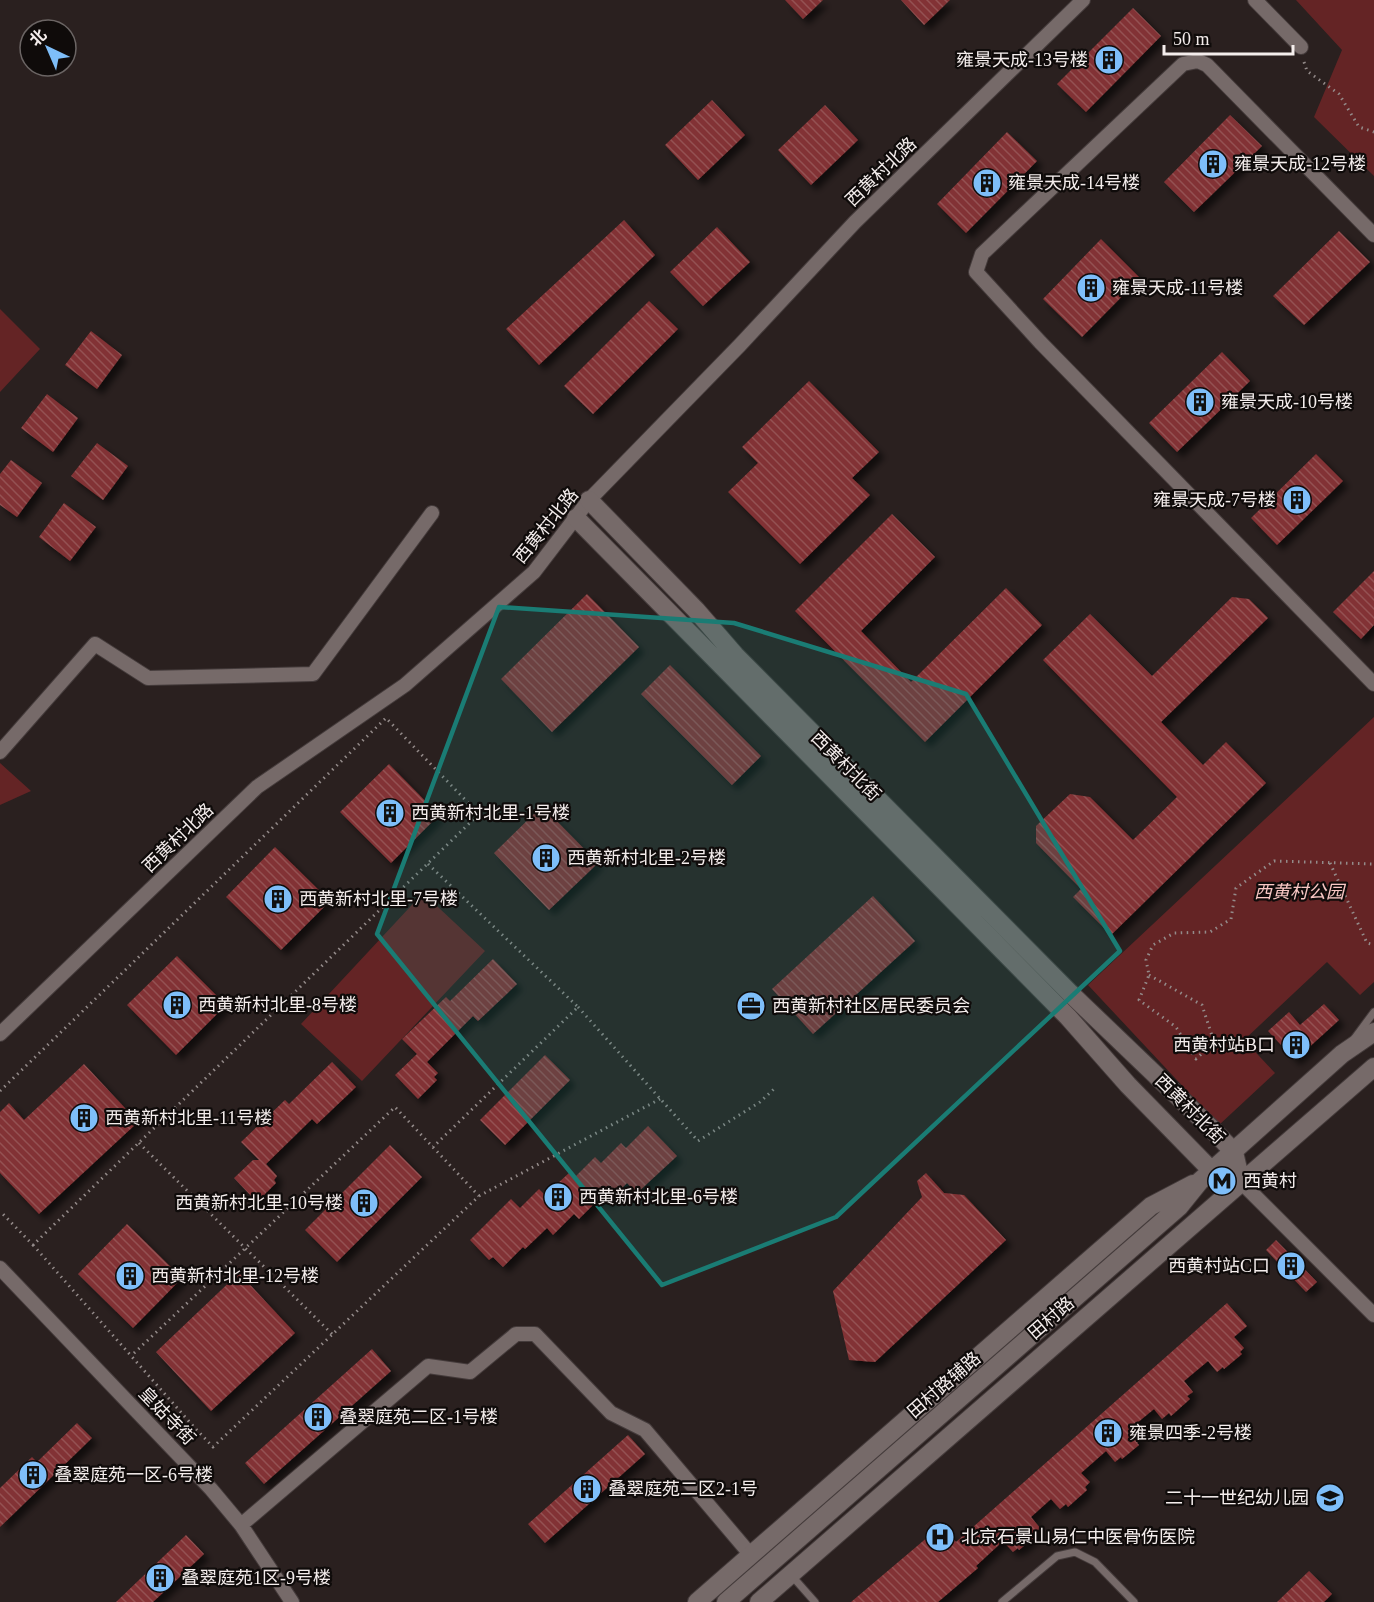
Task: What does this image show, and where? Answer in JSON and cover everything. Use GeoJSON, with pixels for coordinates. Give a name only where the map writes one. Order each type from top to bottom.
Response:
{"type":"FeatureCollection","features":[{"type":"Feature","properties":{"kind":"street","name":"西黄村北路"},"geometry":{"type":"LineString","coordinates":[[0,1034],[257,787],[405,685],[534,572],[589,500],[740,345],[855,222],[1083,0]]}},
{"type":"Feature","properties":{"kind":"street"},"geometry":{"type":"LineString","coordinates":[[1255,0],[1301,47]]}},
{"type":"Feature","properties":{"kind":"street"},"geometry":{"type":"LineString","coordinates":[[1374,235],[1232,89],[1207,65],[1198,61],[1183,64],[1029,208],[982,254],[976,272],[1040,342],[1374,684]]}},
{"type":"Feature","properties":{"kind":"street","name":"西黄村北街"},"geometry":{"type":"LineString","coordinates":[[576,518],[1068,1017],[1206,1176],[1241,1182],[1233,1152],[1212,1129],[1070,993],[743,663],[696,610],[589,500]]}},
{"type":"Feature","properties":{"kind":"street"},"geometry":{"type":"LineString","coordinates":[[0,752],[95,644],[148,678],[313,674],[432,513]]}},
{"type":"Feature","properties":{"kind":"street","name":"田村路"},"geometry":{"type":"LineString","coordinates":[[726,1602],[1179,1207],[1206,1176],[1342,1054],[1374,1032]]}},
{"type":"Feature","properties":{"kind":"street","name":"田村路"},"geometry":{"type":"LineString","coordinates":[[759,1602],[1374,1068]]}},
{"type":"Feature","properties":{"kind":"street","name":"田村路辅路"},"geometry":{"type":"LineString","coordinates":[[697,1602],[1151,1206],[1206,1176]]}},
{"type":"Feature","properties":{"kind":"street"},"geometry":{"type":"LineString","coordinates":[[1241,1182],[1374,1315]]}},
{"type":"Feature","properties":{"kind":"street","name":"皇姑寺街"},"geometry":{"type":"LineString","coordinates":[[0,1268],[211,1489],[241,1525],[292,1602]]}},
{"type":"Feature","properties":{"kind":"street"},"geometry":{"type":"LineString","coordinates":[[241,1525],[428,1366],[470,1372],[516,1334],[535,1334],[611,1413],[645,1430],[750,1554]]}},
{"type":"Feature","properties":{"kind":"lane"},"geometry":{"type":"LineString","coordinates":[[1342,1054],[1374,1012]]}},
{"type":"Feature","properties":{"kind":"lane"},"geometry":{"type":"LineString","coordinates":[[1002,1602],[1057,1556],[1075,1552],[1095,1563],[1134,1602]]}},
{"type":"Feature","properties":{"kind":"lane"},"geometry":{"type":"LineString","coordinates":[[790,1574],[815,1602]]}},
{"type":"Feature","properties":{"kind":"path"},"geometry":{"type":"LineString","coordinates":[[1307,71],[1339,94],[1359,127],[1374,132]]}},
{"type":"Feature","properties":{"kind":"path"},"geometry":{"type":"LineString","coordinates":[[0,1091],[386,718],[479,814],[33,1245]]}},
{"type":"Feature","properties":{"kind":"path"},"geometry":{"type":"LineString","coordinates":[[1238,1043],[1214,1042],[1196,1059],[1176,1027],[1139,1000],[1149,975],[1146,960],[1153,945],[1174,933],[1210,932],[1231,919],[1236,888],[1274,861],[1374,864]]}},
{"type":"Feature","properties":{"kind":"path"},"geometry":{"type":"LineString","coordinates":[[1330,863],[1367,943],[1374,945]]}},
{"type":"Feature","properties":{"kind":"path"},"geometry":{"type":"LineString","coordinates":[[428,864],[578,1007],[698,1142],[760,1102],[774,1089]]}},
{"type":"Feature","properties":{"kind":"path"},"geometry":{"type":"LineString","coordinates":[[1149,975],[1202,1005],[1214,1042]]}},
{"type":"Feature","properties":{"kind":"path"},"geometry":{"type":"LineString","coordinates":[[433,1147],[578,1007]]}},
{"type":"Feature","properties":{"kind":"path"},"geometry":{"type":"LineString","coordinates":[[0,1211],[213,1447],[479,1196],[661,1099]]}},
{"type":"Feature","properties":{"kind":"path"},"geometry":{"type":"LineString","coordinates":[[131,1356],[395,1107],[479,1196]]}},
{"type":"Feature","properties":{"kind":"path"},"geometry":{"type":"LineString","coordinates":[[139,1143],[333,1335]]}},
{"type":"Feature","properties":{"kind":"highlighted area"},"geometry":{"type":"Polygon","coordinates":[[[499,607],[734,623],[966,694],[1120,951],[836,1217],[662,1285],[377,934],[499,607]]]}},
{"type":"Feature","properties":{"kind":"green space"},"geometry":{"type":"Polygon","coordinates":[[[1296,0],[1374,0],[1374,176],[1314,117],[1342,50],[1296,0]]]}},
{"type":"Feature","properties":{"kind":"green space"},"geometry":{"type":"Polygon","coordinates":[[[0,309],[40,349],[0,392],[0,309]]]}},
{"type":"Feature","properties":{"kind":"green space","name":"西黄村公园"},"geometry":{"type":"Polygon","coordinates":[[[1374,717],[1374,982],[1360,995],[1327,962],[1244,1040],[1275,1073],[1219,1125],[1088,985],[1374,717]]]}},
{"type":"Feature","properties":{"kind":"green space"},"geometry":{"type":"Polygon","coordinates":[[[0,763],[31,791],[0,805],[0,763]]]}},
{"type":"Feature","properties":{"kind":"green space"},"geometry":{"type":"Polygon","coordinates":[[[423,893],[485,951],[362,1081],[301,1024],[423,893]]]}},
{"type":"Feature","properties":{"kind":"building"},"geometry":{"type":"Polygon","coordinates":[[[785,0],[823,0],[803,19],[785,0]]]}},
{"type":"Feature","properties":{"kind":"building"},"geometry":{"type":"Polygon","coordinates":[[[901,0],[950,0],[924,25],[901,0]]]}},
{"type":"Feature","properties":{"kind":"building","name":"雍景天成-13号楼"},"geometry":{"type":"Polygon","coordinates":[[[1133,8],[1161,36],[1086,112],[1057,84],[1133,8]]]}},
{"type":"Feature","properties":{"kind":"building"},"geometry":{"type":"Polygon","coordinates":[[[712,100],[745,135],[698,180],[665,145],[712,100]]]}},
{"type":"Feature","properties":{"kind":"building"},"geometry":{"type":"Polygon","coordinates":[[[825,105],[858,140],[811,185],[778,150],[825,105]]]}},
{"type":"Feature","properties":{"kind":"building","name":"雍景天成-12号楼"},"geometry":{"type":"Polygon","coordinates":[[[1230,115],[1262,146],[1194,212],[1164,182],[1230,115]]]}},
{"type":"Feature","properties":{"kind":"building","name":"雍景天成-14号楼"},"geometry":{"type":"Polygon","coordinates":[[[1007,132],[1037,161],[966,233],[937,204],[1007,132]]]}},
{"type":"Feature","properties":{"kind":"building"},"geometry":{"type":"Polygon","coordinates":[[[624,220],[655,255],[539,365],[506,329],[624,220]]]}},
{"type":"Feature","properties":{"kind":"building"},"geometry":{"type":"Polygon","coordinates":[[[717,227],[750,262],[703,306],[670,272],[717,227]]]}},
{"type":"Feature","properties":{"kind":"building"},"geometry":{"type":"Polygon","coordinates":[[[1339,231],[1370,262],[1304,325],[1273,296],[1339,231]]]}},
{"type":"Feature","properties":{"kind":"building","name":"雍景天成-11号楼"},"geometry":{"type":"Polygon","coordinates":[[[1101,239],[1140,278],[1082,337],[1043,299],[1101,239]]]}},
{"type":"Feature","properties":{"kind":"building"},"geometry":{"type":"Polygon","coordinates":[[[649,301],[678,329],[593,414],[564,386],[649,301]]]}},
{"type":"Feature","properties":{"kind":"building"},"geometry":{"type":"Polygon","coordinates":[[[91,331],[122,355],[97,389],[65,365],[91,331]]]}},
{"type":"Feature","properties":{"kind":"building","name":"雍景天成-10号楼"},"geometry":{"type":"Polygon","coordinates":[[[1222,352],[1250,381],[1177,452],[1149,423],[1222,352]]]}},
{"type":"Feature","properties":{"kind":"building"},"geometry":{"type":"Polygon","coordinates":[[[809,381],[879,452],[852,478],[870,495],[800,564],[728,492],[758,463],[742,447],[809,381]]]}},
{"type":"Feature","properties":{"kind":"building"},"geometry":{"type":"Polygon","coordinates":[[[47,394],[78,418],[53,452],[21,428],[47,394]]]}},
{"type":"Feature","properties":{"kind":"building"},"geometry":{"type":"Polygon","coordinates":[[[97,443],[128,466],[103,500],[71,476],[97,443]]]}},
{"type":"Feature","properties":{"kind":"building","name":"雍景天成-7号楼"},"geometry":{"type":"Polygon","coordinates":[[[1316,454],[1343,481],[1277,545],[1251,518],[1316,454]]]}},
{"type":"Feature","properties":{"kind":"building"},"geometry":{"type":"Polygon","coordinates":[[[11,460],[42,483],[17,517],[0,505],[0,474],[11,460]]]}},
{"type":"Feature","properties":{"kind":"building"},"geometry":{"type":"Polygon","coordinates":[[[64,503],[96,527],[70,561],[39,537],[64,503]]]}},
{"type":"Feature","properties":{"kind":"building"},"geometry":{"type":"Polygon","coordinates":[[[892,514],[935,557],[861,631],[911,682],[1006,588],[1042,625],[925,742],[795,611],[892,514]]]}},
{"type":"Feature","properties":{"kind":"building"},"geometry":{"type":"Polygon","coordinates":[[[1374,571],[1374,625],[1361,639],[1333,612],[1374,571]]]}},
{"type":"Feature","properties":{"kind":"building"},"geometry":{"type":"Polygon","coordinates":[[[587,594],[639,647],[552,732],[501,679],[587,594]]]}},
{"type":"Feature","properties":{"kind":"building"},"geometry":{"type":"Polygon","coordinates":[[[1232,597],[1249,599],[1268,618],[1161,722],[1203,765],[1226,742],[1266,783],[1111,935],[1073,897],[1081,889],[1036,843],[1036,826],[1070,794],[1090,797],[1133,840],[1177,797],[1043,660],[1090,614],[1152,676],[1232,597]]]}},
{"type":"Feature","properties":{"kind":"building"},"geometry":{"type":"Polygon","coordinates":[[[670,665],[761,756],[732,785],[641,694],[670,665]]]}},
{"type":"Feature","properties":{"kind":"building","name":"西黄新村北里-1号楼"},"geometry":{"type":"Polygon","coordinates":[[[389,764],[439,815],[391,863],[340,812],[389,764]]]}},
{"type":"Feature","properties":{"kind":"building","name":"西黄新村北里-2号楼"},"geometry":{"type":"Polygon","coordinates":[[[542,806],[598,863],[549,910],[494,853],[542,806]]]}},
{"type":"Feature","properties":{"kind":"building","name":"西黄新村北里-7号楼"},"geometry":{"type":"Polygon","coordinates":[[[275,847],[330,901],[281,950],[226,897],[275,847]]]}},
{"type":"Feature","properties":{"kind":"building"},"geometry":{"type":"Polygon","coordinates":[[[873,896],[915,941],[813,1034],[772,989],[873,896]]]}},
{"type":"Feature","properties":{"kind":"building","name":"西黄新村北里-8号楼"},"geometry":{"type":"Polygon","coordinates":[[[177,956],[226,1005],[176,1055],[127,1005],[177,956]]]}},
{"type":"Feature","properties":{"kind":"building"},"geometry":{"type":"Polygon","coordinates":[[[493,959],[517,984],[478,1021],[473,1016],[427,1062],[438,1073],[434,1077],[437,1080],[418,1099],[395,1075],[417,1054],[402,1039],[446,997],[450,1001],[493,959]]]}},
{"type":"Feature","properties":{"kind":"building","name":"西黄村站B口"},"geometry":{"type":"Polygon","coordinates":[[[1324,1004],[1339,1020],[1295,1060],[1268,1031],[1289,1012],[1300,1025],[1324,1004]]]}},
{"type":"Feature","properties":{"kind":"building"},"geometry":{"type":"Polygon","coordinates":[[[545,1055],[570,1080],[505,1145],[480,1120],[545,1055]]]}},
{"type":"Feature","properties":{"kind":"building"},"geometry":{"type":"Polygon","coordinates":[[[332,1062],[356,1087],[317,1124],[312,1119],[266,1164],[277,1176],[274,1180],[276,1183],[257,1202],[234,1178],[253,1160],[259,1160],[241,1142],[285,1100],[289,1104],[332,1062]]]}},
{"type":"Feature","properties":{"kind":"building"},"geometry":{"type":"Polygon","coordinates":[[[84,1064],[138,1122],[39,1214],[0,1173],[0,1112],[9,1103],[24,1120],[84,1064]]]}},
{"type":"Feature","properties":{"kind":"building","name":"西黄新村北里-6号楼"},"geometry":{"type":"Polygon","coordinates":[[[648,1126],[677,1156],[637,1193],[627,1183],[606,1204],[600,1198],[579,1219],[574,1214],[553,1235],[547,1228],[503,1267],[493,1257],[489,1260],[470,1240],[511,1199],[520,1208],[539,1189],[545,1195],[569,1173],[574,1178],[595,1157],[601,1163],[621,1143],[626,1148],[648,1126]]]}},
{"type":"Feature","properties":{"kind":"building","name":"西黄新村北里-10号楼"},"geometry":{"type":"Polygon","coordinates":[[[390,1145],[422,1177],[337,1262],[305,1230],[390,1145]]]}},
{"type":"Feature","properties":{"kind":"building"},"geometry":{"type":"Polygon","coordinates":[[[926,1173],[944,1193],[964,1195],[1006,1240],[875,1362],[849,1360],[833,1291],[922,1197],[917,1181],[926,1173]]]}},
{"type":"Feature","properties":{"kind":"building","name":"西黄新村北里-12号楼"},"geometry":{"type":"Polygon","coordinates":[[[127,1224],[182,1278],[133,1328],[78,1274],[127,1224]]]}},
{"type":"Feature","properties":{"kind":"building","name":"西黄村站C口"},"geometry":{"type":"Polygon","coordinates":[[[1276,1240],[1317,1282],[1306,1292],[1266,1250],[1276,1240]]]}},
{"type":"Feature","properties":{"kind":"building"},"geometry":{"type":"Polygon","coordinates":[[[239,1273],[295,1333],[211,1411],[156,1352],[239,1273]]]}},
{"type":"Feature","properties":{"kind":"building","name":"雍景四季-2号楼"},"geometry":{"type":"Polygon","coordinates":[[[1227,1303],[1247,1326],[1234,1337],[1244,1348],[1240,1352],[1242,1354],[1217,1372],[1208,1361],[1184,1381],[1193,1392],[1187,1396],[1190,1399],[1171,1416],[1169,1413],[1162,1419],[1154,1409],[1132,1427],[1142,1438],[1137,1443],[1139,1445],[1115,1462],[1106,1451],[1081,1473],[1090,1482],[1085,1487],[1087,1490],[1068,1507],[1066,1504],[1060,1509],[1051,1499],[1031,1517],[1040,1528],[1035,1533],[1037,1535],[1019,1550],[1018,1548],[1013,1552],[1003,1541],[976,1566],[978,1568],[938,1602],[851,1602],[942,1525],[956,1542],[1227,1303]]]}},
{"type":"Feature","properties":{"kind":"building","name":"叠翠庭苑二区-1号楼"},"geometry":{"type":"Polygon","coordinates":[[[372,1349],[391,1371],[264,1484],[245,1463],[372,1349]]]}},
{"type":"Feature","properties":{"kind":"building","name":"叠翠庭苑一区-6号楼"},"geometry":{"type":"Polygon","coordinates":[[[77,1423],[92,1438],[0,1527],[0,1488],[32,1457],[37,1462],[77,1423]]]}},
{"type":"Feature","properties":{"kind":"building","name":"叠翠庭苑二区2-1号"},"geometry":{"type":"Polygon","coordinates":[[[628,1435],[645,1454],[545,1543],[528,1524],[628,1435]]]}},
{"type":"Feature","properties":{"kind":"building","name":"叠翠庭苑1区-9号楼"},"geometry":{"type":"Polygon","coordinates":[[[186,1535],[204,1554],[153,1602],[116,1602],[186,1535]]]}},
{"type":"Feature","properties":{"kind":"building"},"geometry":{"type":"Polygon","coordinates":[[[1309,1571],[1332,1594],[1324,1602],[1277,1602],[1309,1571]]]}},
{"type":"Feature","properties":{"kind":"place","name":"雍景天成-13号楼"},"geometry":{"type":"Point","coordinates":[1109,60]}},
{"type":"Feature","properties":{"kind":"place","name":"雍景天成-12号楼"},"geometry":{"type":"Point","coordinates":[1213,164]}},
{"type":"Feature","properties":{"kind":"place","name":"雍景天成-14号楼"},"geometry":{"type":"Point","coordinates":[987,183]}},
{"type":"Feature","properties":{"kind":"place","name":"雍景天成-11号楼"},"geometry":{"type":"Point","coordinates":[1091,288]}},
{"type":"Feature","properties":{"kind":"place","name":"雍景天成-10号楼"},"geometry":{"type":"Point","coordinates":[1200,402]}},
{"type":"Feature","properties":{"kind":"place","name":"雍景天成-7号楼"},"geometry":{"type":"Point","coordinates":[1297,500]}},
{"type":"Feature","properties":{"kind":"place","name":"西黄新村北里-1号楼"},"geometry":{"type":"Point","coordinates":[390,813]}},
{"type":"Feature","properties":{"kind":"place","name":"西黄新村北里-2号楼"},"geometry":{"type":"Point","coordinates":[546,858]}},
{"type":"Feature","properties":{"kind":"place","name":"西黄新村北里-7号楼"},"geometry":{"type":"Point","coordinates":[278,899]}},
{"type":"Feature","properties":{"kind":"place","name":"西黄新村北里-8号楼"},"geometry":{"type":"Point","coordinates":[177,1005]}},
{"type":"Feature","properties":{"kind":"place","name":"西黄新村社区居民委员会"},"geometry":{"type":"Point","coordinates":[751,1006]}},
{"type":"Feature","properties":{"kind":"place","name":"西黄村站B口"},"geometry":{"type":"Point","coordinates":[1296,1045]}},
{"type":"Feature","properties":{"kind":"place","name":"西黄新村北里-11号楼"},"geometry":{"type":"Point","coordinates":[84,1118]}},
{"type":"Feature","properties":{"kind":"place","name":"西黄村"},"geometry":{"type":"Point","coordinates":[1222,1181]}},
{"type":"Feature","properties":{"kind":"place","name":"西黄新村北里-6号楼"},"geometry":{"type":"Point","coordinates":[558,1197]}},
{"type":"Feature","properties":{"kind":"place","name":"西黄新村北里-10号楼"},"geometry":{"type":"Point","coordinates":[364,1203]}},
{"type":"Feature","properties":{"kind":"place","name":"西黄村站C口"},"geometry":{"type":"Point","coordinates":[1291,1266]}},
{"type":"Feature","properties":{"kind":"place","name":"西黄新村北里-12号楼"},"geometry":{"type":"Point","coordinates":[130,1276]}},
{"type":"Feature","properties":{"kind":"place","name":"叠翠庭苑二区-1号楼"},"geometry":{"type":"Point","coordinates":[318,1417]}},
{"type":"Feature","properties":{"kind":"place","name":"雍景四季-2号楼"},"geometry":{"type":"Point","coordinates":[1108,1433]}},
{"type":"Feature","properties":{"kind":"place","name":"叠翠庭苑一区-6号楼"},"geometry":{"type":"Point","coordinates":[33,1475]}},
{"type":"Feature","properties":{"kind":"place","name":"叠翠庭苑二区2-1号"},"geometry":{"type":"Point","coordinates":[587,1489]}},
{"type":"Feature","properties":{"kind":"place","name":"二十一世纪幼儿园"},"geometry":{"type":"Point","coordinates":[1330,1498]}},
{"type":"Feature","properties":{"kind":"place","name":"北京石景山易仁中医骨伤医院"},"geometry":{"type":"Point","coordinates":[940,1537]}},
{"type":"Feature","properties":{"kind":"place","name":"叠翠庭苑1区-9号楼"},"geometry":{"type":"Point","coordinates":[160,1578]}}]}
